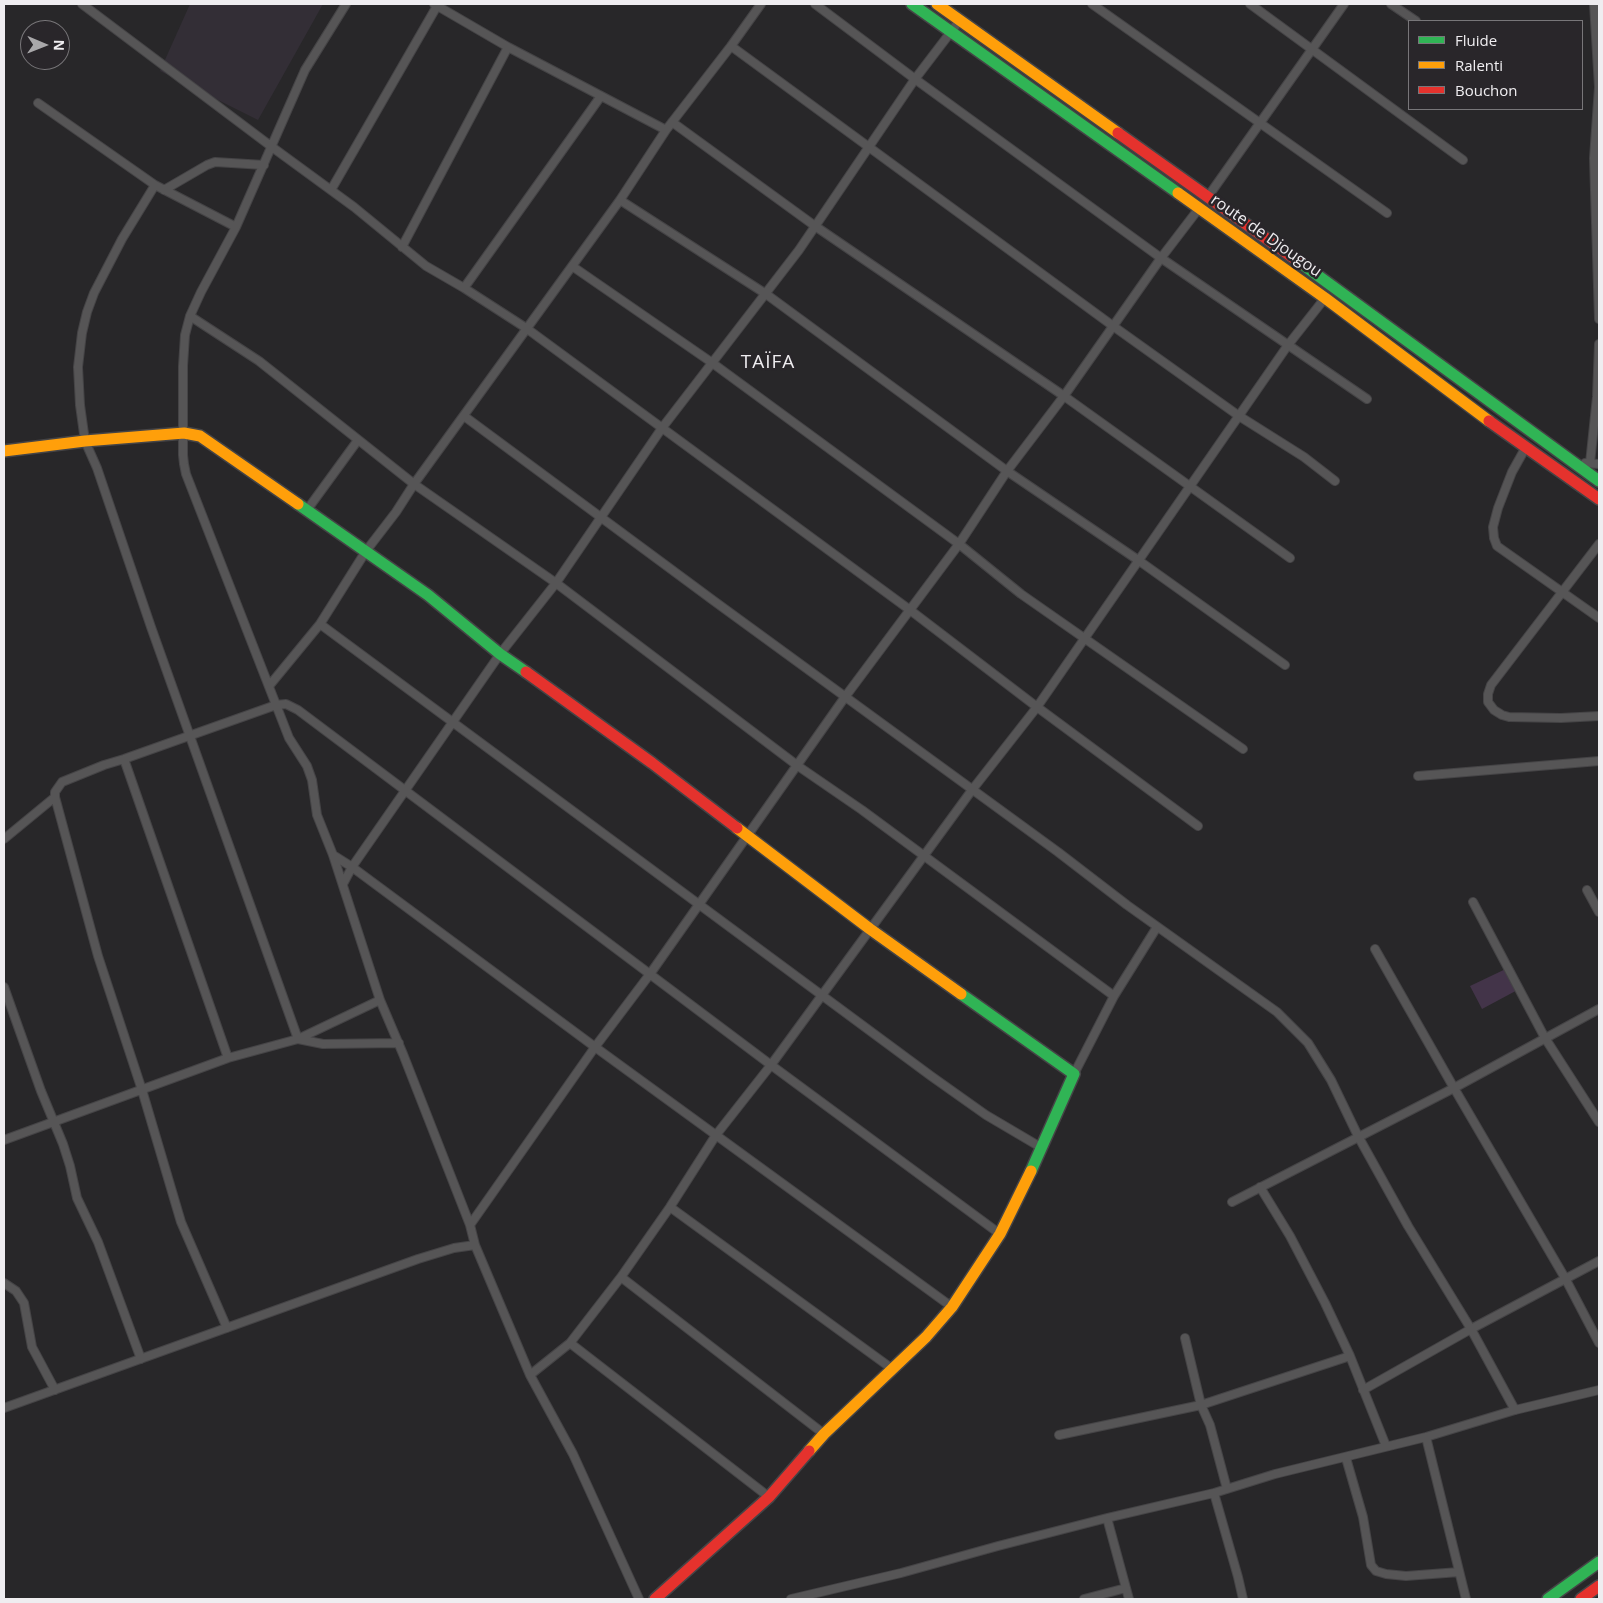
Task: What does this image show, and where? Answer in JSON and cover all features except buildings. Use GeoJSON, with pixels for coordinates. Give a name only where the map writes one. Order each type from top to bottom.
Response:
{"type":"FeatureCollection","features":[{"type":"Feature","properties":{"kind":"main road","name":"route de Djougou"},"geometry":{"type":"LineString","coordinates":[[912,4],[1325,298],[1457,398],[1599,499]]}},
{"type":"Feature","properties":{"kind":"main road","name":"route de Djougou"},"geometry":{"type":"LineString","coordinates":[[937,4],[1208,197],[1599,481]]}},
{"type":"Feature","properties":{"kind":"main road"},"geometry":{"type":"LineString","coordinates":[[4,451],[85,441],[184,433],[200,436],[428,595],[500,654],[652,763],[870,929],[1074,1074],[1042,1148],[1000,1234],[952,1307],[926,1337],[891,1368],[824,1434],[769,1497],[655,1599]]}},
{"type":"Feature","properties":{"kind":"main road"},"geometry":{"type":"LineString","coordinates":[[1548,1599],[1599,1562]]}},
{"type":"Feature","properties":{"kind":"main road"},"geometry":{"type":"LineString","coordinates":[[1581,1599],[1599,1586]]}},
{"type":"Feature","properties":{"kind":"street"},"geometry":{"type":"LineString","coordinates":[[82,4],[354,207],[426,266],[526,328],[910,610],[1037,708],[1198,826]]}},
{"type":"Feature","properties":{"kind":"street"},"geometry":{"type":"LineString","coordinates":[[346,4],[305,70],[236,228],[190,316],[185,335],[183,366],[184,433],[182,455],[186,474],[289,738],[307,766],[312,780],[317,815],[333,855],[380,1000],[399,1043],[470,1224],[476,1245],[530,1375],[573,1454],[639,1599]]}},
{"type":"Feature","properties":{"kind":"street"},"geometry":{"type":"LineString","coordinates":[[269,686],[320,624],[366,551],[620,200],[666,130],[761,4]]}},
{"type":"Feature","properties":{"kind":"street"},"geometry":{"type":"LineString","coordinates":[[815,4],[915,80],[1161,258],[1367,399]]}},
{"type":"Feature","properties":{"kind":"street"},"geometry":{"type":"LineString","coordinates":[[1092,4],[1387,213]]}},
{"type":"Feature","properties":{"kind":"street"},"geometry":{"type":"LineString","coordinates":[[1250,4],[1313,48],[1464,160]]}},
{"type":"Feature","properties":{"kind":"street"},"geometry":{"type":"LineString","coordinates":[[470,1224],[595,1047],[650,974],[845,697],[959,544],[1007,471],[1064,396],[1161,258],[1208,197],[1344,4]]}},
{"type":"Feature","properties":{"kind":"street"},"geometry":{"type":"LineString","coordinates":[[1391,4],[1415,20]]}},
{"type":"Feature","properties":{"kind":"street"},"geometry":{"type":"LineString","coordinates":[[1594,4],[1598,38],[1599,87],[1596,158],[1599,319]]}},
{"type":"Feature","properties":{"kind":"street"},"geometry":{"type":"LineString","coordinates":[[331,190],[436,5],[508,47],[666,130]]}},
{"type":"Feature","properties":{"kind":"street"},"geometry":{"type":"LineString","coordinates":[[342,884],[352,866],[454,723],[500,654],[556,583],[662,428],[711,362],[766,294],[915,80],[960,20]]}},
{"type":"Feature","properties":{"kind":"street"},"geometry":{"type":"LineString","coordinates":[[731,46],[1113,326],[1239,416],[1304,457],[1335,481]]}},
{"type":"Feature","properties":{"kind":"street"},"geometry":{"type":"LineString","coordinates":[[402,247],[508,47]]}},
{"type":"Feature","properties":{"kind":"street"},"geometry":{"type":"LineString","coordinates":[[464,288],[601,96]]}},
{"type":"Feature","properties":{"kind":"street"},"geometry":{"type":"LineString","coordinates":[[38,103],[155,185],[236,228]]}},
{"type":"Feature","properties":{"kind":"street"},"geometry":{"type":"LineString","coordinates":[[672,122],[815,226],[1064,396],[1290,558]]}},
{"type":"Feature","properties":{"kind":"street"},"geometry":{"type":"LineString","coordinates":[[164,190],[215,162],[264,165]]}},
{"type":"Feature","properties":{"kind":"street"},"geometry":{"type":"LineString","coordinates":[[155,185],[122,239],[94,293],[87,312],[82,333],[78,367],[80,405],[85,441],[97,468],[298,1039]]}},
{"type":"Feature","properties":{"kind":"street"},"geometry":{"type":"LineString","coordinates":[[620,200],[766,294],[1007,471],[1138,560],[1284,665]]}},
{"type":"Feature","properties":{"kind":"street"},"geometry":{"type":"LineString","coordinates":[[572,266],[711,362],[959,544],[1021,594],[1243,749]]}},
{"type":"Feature","properties":{"kind":"street"},"geometry":{"type":"LineString","coordinates":[[530,1375],[570,1343],[622,1277],[716,1135],[771,1065],[972,790],[1037,708],[1288,345],[1325,298]]}},
{"type":"Feature","properties":{"kind":"street"},"geometry":{"type":"LineString","coordinates":[[190,316],[259,361],[414,484],[556,583],[798,766],[862,810],[923,857],[1114,996]]}},
{"type":"Feature","properties":{"kind":"street"},"geometry":{"type":"LineString","coordinates":[[1590,463],[1597,397],[1599,344]]}},
{"type":"Feature","properties":{"kind":"street"},"geometry":{"type":"LineString","coordinates":[[464,416],[1058,852],[1126,905],[1277,1012],[1308,1043],[1331,1080],[1358,1136],[1408,1226],[1471,1329],[1516,1410]]}},
{"type":"Feature","properties":{"kind":"street"},"geometry":{"type":"LineString","coordinates":[[307,510],[358,440]]}},
{"type":"Feature","properties":{"kind":"street"},"geometry":{"type":"LineString","coordinates":[[1526,447],[1512,472],[1498,508],[1493,527],[1497,546],[1599,618]]}},
{"type":"Feature","properties":{"kind":"street"},"geometry":{"type":"LineString","coordinates":[[1575,464],[1599,464]]}},
{"type":"Feature","properties":{"kind":"street"},"geometry":{"type":"LineString","coordinates":[[1599,544],[1491,685],[1488,694],[1488,702],[1494,710],[1510,717],[1561,718],[1599,716]]}},
{"type":"Feature","properties":{"kind":"street"},"geometry":{"type":"LineString","coordinates":[[320,624],[821,996],[986,1116],[1042,1148]]}},
{"type":"Feature","properties":{"kind":"street"},"geometry":{"type":"LineString","coordinates":[[227,1328],[181,1222],[142,1090],[98,956],[55,798],[55,792],[62,782],[104,765],[276,705],[286,704],[298,710],[771,1065],[1000,1234]]}},
{"type":"Feature","properties":{"kind":"street"},"geometry":{"type":"LineString","coordinates":[[124,759],[228,1058]]}},
{"type":"Feature","properties":{"kind":"street"},"geometry":{"type":"LineString","coordinates":[[1418,776],[1599,761]]}},
{"type":"Feature","properties":{"kind":"street"},"geometry":{"type":"LineString","coordinates":[[4,839],[55,798]]}},
{"type":"Feature","properties":{"kind":"street"},"geometry":{"type":"LineString","coordinates":[[333,855],[352,866],[595,1047],[952,1307]]}},
{"type":"Feature","properties":{"kind":"street"},"geometry":{"type":"LineString","coordinates":[[1587,890],[1599,912]]}},
{"type":"Feature","properties":{"kind":"street"},"geometry":{"type":"LineString","coordinates":[[1473,902],[1545,1038],[1599,1122]]}},
{"type":"Feature","properties":{"kind":"street"},"geometry":{"type":"LineString","coordinates":[[1074,1074],[1114,996],[1157,927]]}},
{"type":"Feature","properties":{"kind":"street"},"geometry":{"type":"LineString","coordinates":[[1376,949],[1454,1088],[1566,1278],[1599,1343]]}},
{"type":"Feature","properties":{"kind":"street"},"geometry":{"type":"LineString","coordinates":[[4,987],[70,1166],[77,1198],[98,1242],[141,1360]]}},
{"type":"Feature","properties":{"kind":"street"},"geometry":{"type":"LineString","coordinates":[[4,1140],[228,1058],[298,1039],[380,1000]]}},
{"type":"Feature","properties":{"kind":"street"},"geometry":{"type":"LineString","coordinates":[[1232,1202],[1454,1088],[1599,1009]]}},
{"type":"Feature","properties":{"kind":"street"},"geometry":{"type":"LineString","coordinates":[[298,1039],[323,1044],[399,1043]]}},
{"type":"Feature","properties":{"kind":"street"},"geometry":{"type":"LineString","coordinates":[[1260,1187],[1290,1236],[1321,1294],[1350,1356],[1386,1446]]}},
{"type":"Feature","properties":{"kind":"street"},"geometry":{"type":"LineString","coordinates":[[670,1207],[891,1368]]}},
{"type":"Feature","properties":{"kind":"street"},"geometry":{"type":"LineString","coordinates":[[4,1408],[418,1259],[454,1248],[476,1245]]}},
{"type":"Feature","properties":{"kind":"street"},"geometry":{"type":"LineString","coordinates":[[1364,1390],[1471,1329],[1599,1261]]}},
{"type":"Feature","properties":{"kind":"street"},"geometry":{"type":"LineString","coordinates":[[622,1277],[824,1434]]}},
{"type":"Feature","properties":{"kind":"street"},"geometry":{"type":"LineString","coordinates":[[4,1283],[16,1291],[24,1303],[32,1347],[55,1390]]}},
{"type":"Feature","properties":{"kind":"street"},"geometry":{"type":"LineString","coordinates":[[1185,1338],[1201,1404],[1210,1426],[1227,1489]]}},
{"type":"Feature","properties":{"kind":"street"},"geometry":{"type":"LineString","coordinates":[[570,1343],[769,1497]]}},
{"type":"Feature","properties":{"kind":"street"},"geometry":{"type":"LineString","coordinates":[[1059,1435],[1201,1404],[1350,1356]]}},
{"type":"Feature","properties":{"kind":"street"},"geometry":{"type":"LineString","coordinates":[[791,1599],[901,1574],[998,1546],[1214,1493],[1275,1474],[1346,1458],[1426,1437],[1516,1410],[1599,1390]]}},
{"type":"Feature","properties":{"kind":"street"},"geometry":{"type":"LineString","coordinates":[[1426,1437],[1466,1599]]}},
{"type":"Feature","properties":{"kind":"street"},"geometry":{"type":"LineString","coordinates":[[1346,1458],[1363,1517],[1371,1565],[1376,1571],[1397,1576],[1459,1572]]}},
{"type":"Feature","properties":{"kind":"street"},"geometry":{"type":"LineString","coordinates":[[1214,1493],[1243,1599]]}},
{"type":"Feature","properties":{"kind":"street"},"geometry":{"type":"LineString","coordinates":[[1106,1518],[1129,1599]]}},
{"type":"Feature","properties":{"kind":"street"},"geometry":{"type":"LineString","coordinates":[[1084,1599],[1126,1588]]}},
{"type":"Feature","properties":{"kind":"shaded area"},"geometry":{"type":"Polygon","coordinates":[[[190,4],[323,4],[258,120],[160,71],[190,4]]]}},
{"type":"Feature","properties":{"kind":"shaded area"},"geometry":{"type":"Polygon","coordinates":[[[1512,966],[1523,987],[1482,1009],[1470,986],[1512,966]]]}},
{"type":"Feature","properties":{"kind":"traffic: fast"},"geometry":{"type":"LineString","coordinates":[[912,4],[1178,193]]}},
{"type":"Feature","properties":{"kind":"traffic: fast"},"geometry":{"type":"LineString","coordinates":[[1302,264],[1599,481]]}},
{"type":"Feature","properties":{"kind":"traffic: fast"},"geometry":{"type":"LineString","coordinates":[[298,504],[428,595],[500,654],[526,672]]}},
{"type":"Feature","properties":{"kind":"traffic: fast"},"geometry":{"type":"LineString","coordinates":[[961,994],[1074,1074],[1031,1171]]}},
{"type":"Feature","properties":{"kind":"traffic: fast"},"geometry":{"type":"LineString","coordinates":[[1548,1599],[1599,1562]]}},
{"type":"Feature","properties":{"kind":"traffic: slow"},"geometry":{"type":"LineString","coordinates":[[937,4],[1118,133]]}},
{"type":"Feature","properties":{"kind":"traffic: slow"},"geometry":{"type":"LineString","coordinates":[[1178,193],[1325,298],[1489,421]]}},
{"type":"Feature","properties":{"kind":"traffic: slow"},"geometry":{"type":"LineString","coordinates":[[4,451],[85,441],[184,433],[200,436],[298,504]]}},
{"type":"Feature","properties":{"kind":"traffic: slow"},"geometry":{"type":"LineString","coordinates":[[737,828],[870,929],[961,994]]}},
{"type":"Feature","properties":{"kind":"traffic: slow"},"geometry":{"type":"LineString","coordinates":[[809,1451],[824,1434],[926,1337],[952,1307],[1000,1234],[1031,1171]]}},
{"type":"Feature","properties":{"kind":"traffic: jam"},"geometry":{"type":"LineString","coordinates":[[1118,133],[1302,264]]}},
{"type":"Feature","properties":{"kind":"traffic: jam"},"geometry":{"type":"LineString","coordinates":[[1489,421],[1599,499]]}},
{"type":"Feature","properties":{"kind":"traffic: jam"},"geometry":{"type":"LineString","coordinates":[[526,672],[652,763],[737,828]]}},
{"type":"Feature","properties":{"kind":"traffic: jam"},"geometry":{"type":"LineString","coordinates":[[655,1599],[769,1497],[809,1451]]}},
{"type":"Feature","properties":{"kind":"traffic: jam"},"geometry":{"type":"LineString","coordinates":[[1581,1599],[1599,1586]]}},
{"type":"Feature","properties":{"kind":"district","name":"TAÏFA"},"geometry":{"type":"Point","coordinates":[768,363]}}]}
